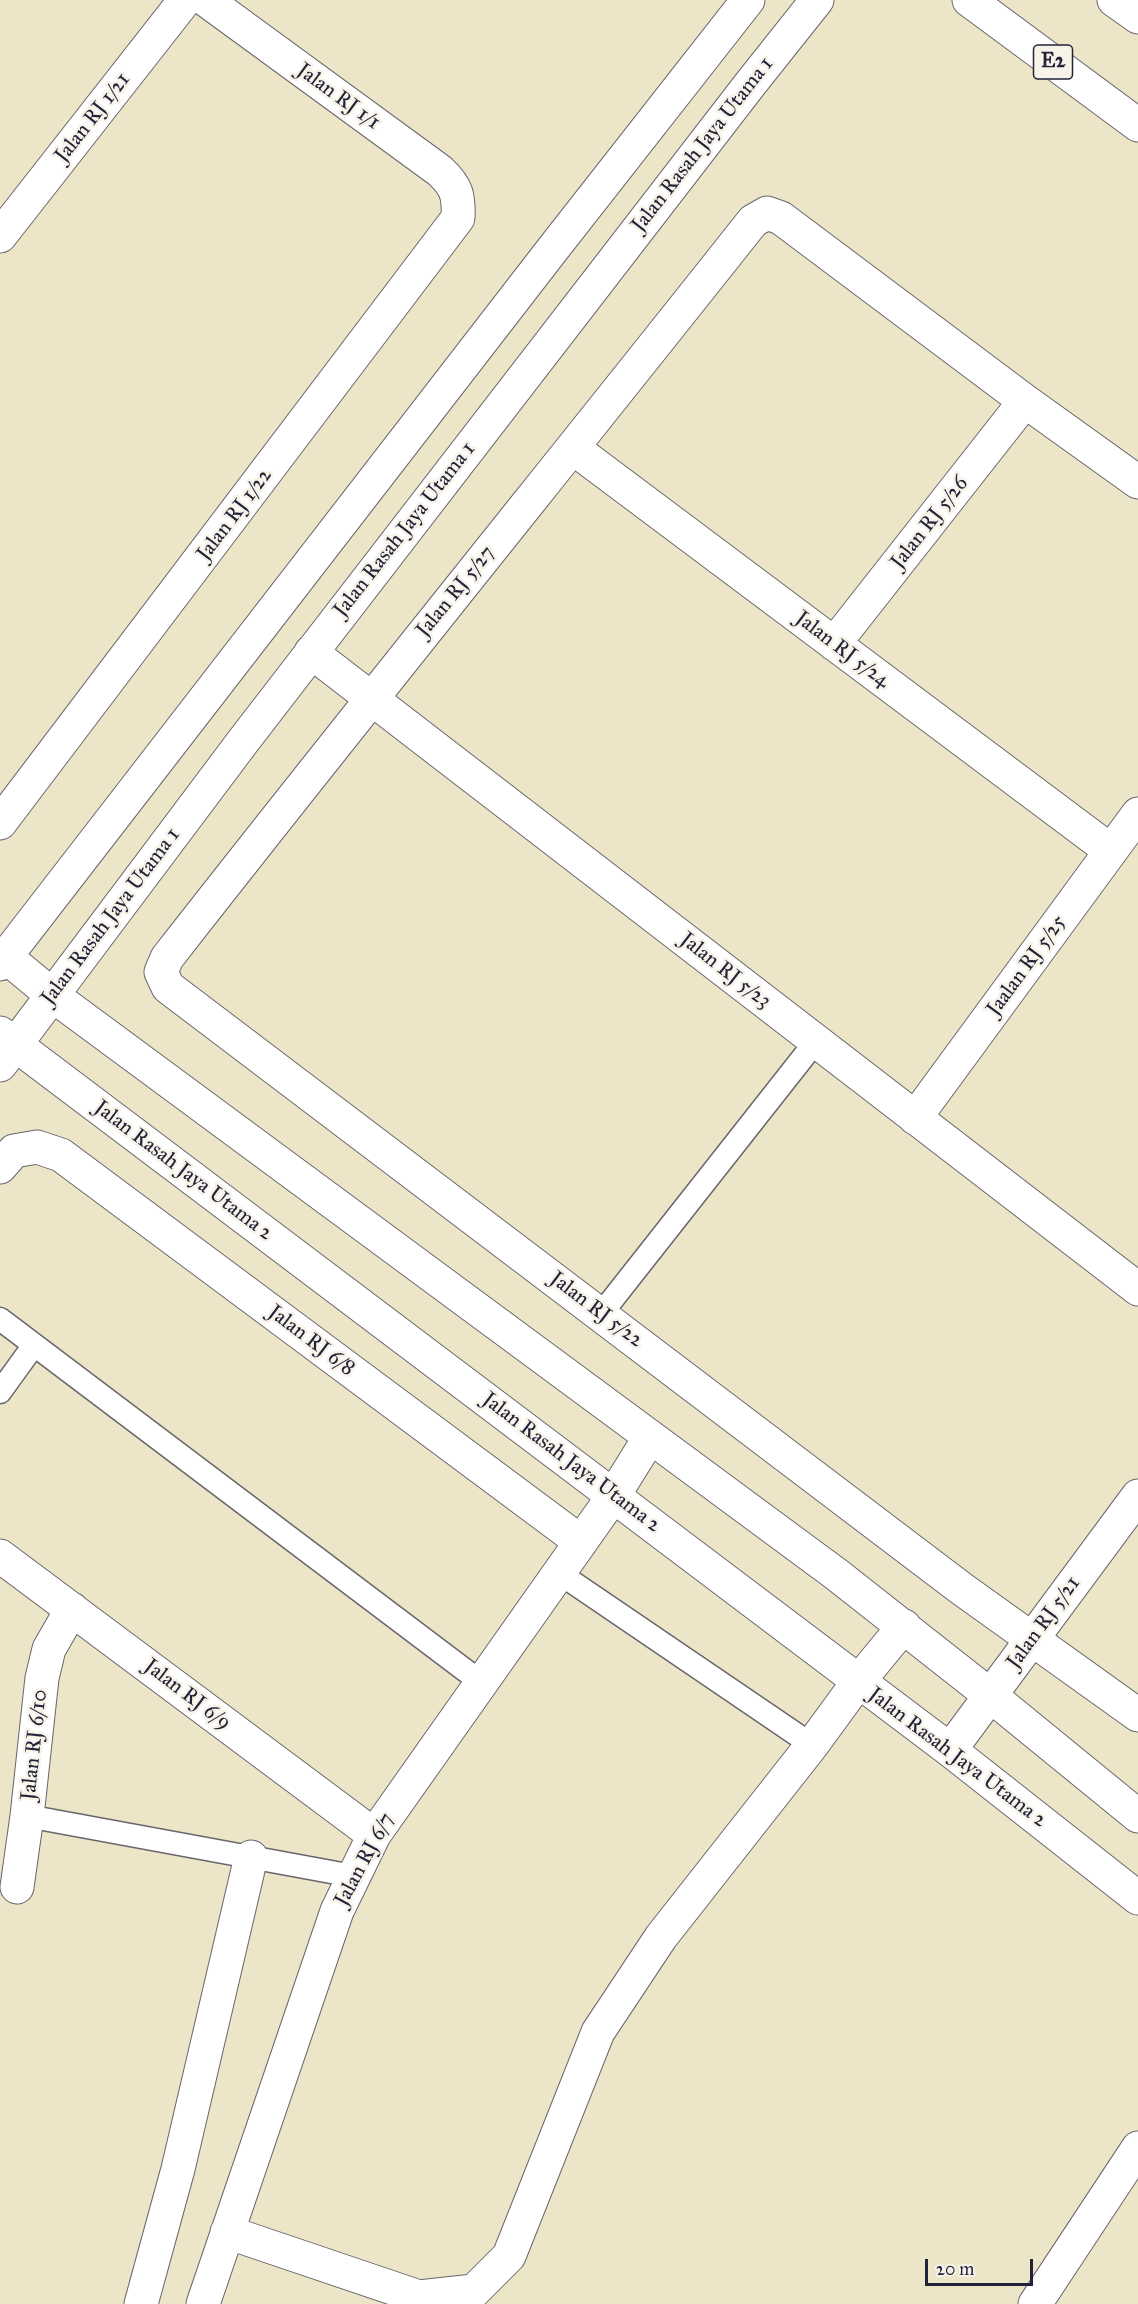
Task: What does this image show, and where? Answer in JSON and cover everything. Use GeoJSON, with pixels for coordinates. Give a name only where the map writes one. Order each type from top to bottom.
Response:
{"type":"FeatureCollection","features":[{"type":"Feature","properties":{"kind":"main road","name":"Jalan RJ 1/21"},"geometry":{"type":"LineString","coordinates":[[0,236],[185,0]]}},
{"type":"Feature","properties":{"kind":"main road","name":"Jalan RJ 1/1"},"geometry":{"type":"LineString","coordinates":[[206,0],[440,171],[453,183],[459,201]]}},
{"type":"Feature","properties":{"kind":"main road"},"geometry":{"type":"LineString","coordinates":[[748,0],[2,960],[904,1626],[1138,1816]]}},
{"type":"Feature","properties":{"kind":"main road","name":"Jalan Rasah Jaya Utama 1"},"geometry":{"type":"LineString","coordinates":[[5,1048],[52,996],[311,652],[817,0]]}},
{"type":"Feature","properties":{"kind":"main road","name":"E2"},"geometry":{"type":"LineString","coordinates":[[969,0],[1138,125]]}},
{"type":"Feature","properties":{"kind":"main road"},"geometry":{"type":"LineString","coordinates":[[1114,0],[1138,18]]}},
{"type":"Feature","properties":{"kind":"main road","name":"Jalan RJ 1/22"},"geometry":{"type":"LineString","coordinates":[[0,823],[458,218],[459,201]]}},
{"type":"Feature","properties":{"kind":"main road","name":"Jalan RJ 5/27"},"geometry":{"type":"LineString","coordinates":[[163,980],[161,972],[167,958],[371,698],[753,221],[767,213],[781,218],[1025,401]]}},
{"type":"Feature","properties":{"kind":"main road"},"geometry":{"type":"LineString","coordinates":[[1025,401],[1138,482]]}},
{"type":"Feature","properties":{"kind":"main road","name":"Jalan RJ 5/26"},"geometry":{"type":"LineString","coordinates":[[834,644],[1025,401]]}},
{"type":"Feature","properties":{"kind":"main road","name":"Jalan RJ 5/24"},"geometry":{"type":"LineString","coordinates":[[573,448],[1111,851]]}},
{"type":"Feature","properties":{"kind":"main road","name":"Jalan RJ 5/23"},"geometry":{"type":"LineString","coordinates":[[311,652],[1138,1289]]}},
{"type":"Feature","properties":{"kind":"main road","name":"Jaalan RJ 5/25"},"geometry":{"type":"LineString","coordinates":[[915,1118],[1138,814]]}},
{"type":"Feature","properties":{"kind":"main road","name":"Jalan RJ 5/22"},"geometry":{"type":"LineString","coordinates":[[163,980],[168,987],[962,1589],[1138,1715]]}},
{"type":"Feature","properties":{"kind":"main road","name":"Jalan Rasah Jaya Utama 2"},"geometry":{"type":"LineString","coordinates":[[5,1048],[614,1495],[950,1750],[1138,1898]]}},
{"type":"Feature","properties":{"kind":"main road","name":"Jalan RJ 6/8"},"geometry":{"type":"LineString","coordinates":[[0,1167],[14,1151],[37,1147],[61,1155],[581,1542]]}},
{"type":"Feature","properties":{"kind":"main road","name":"Jalan RJ 6/7"},"geometry":{"type":"LineString","coordinates":[[203,2304],[337,1911],[374,1835],[614,1495],[650,1437]]}},
{"type":"Feature","properties":{"kind":"main road","name":"Jalan RJ 5/21"},"geometry":{"type":"LineString","coordinates":[[950,1750],[1137,1501]]}},
{"type":"Feature","properties":{"kind":"main road","name":"Jalan RJ 6/9"},"geometry":{"type":"LineString","coordinates":[[0,1556],[374,1835]]}},
{"type":"Feature","properties":{"kind":"main road","name":"Jalan RJ 6/10"},"geometry":{"type":"LineString","coordinates":[[8,1885],[27,1816],[42,1678],[49,1649],[72,1609]]}},
{"type":"Feature","properties":{"kind":"main road"},"geometry":{"type":"LineString","coordinates":[[227,2232],[419,2297],[474,2291],[509,2256],[598,2032],[661,1937],[904,1626]]}},
{"type":"Feature","properties":{"kind":"main road"},"geometry":{"type":"LineString","coordinates":[[141,2304],[178,2169],[251,1857]]}},
{"type":"Feature","properties":{"kind":"main road"},"geometry":{"type":"LineString","coordinates":[[1035,2304],[1138,2148]]}},
{"type":"Feature","properties":{"kind":"lane"},"geometry":{"type":"LineString","coordinates":[[601,1314],[816,1041]]}},
{"type":"Feature","properties":{"kind":"lane"},"geometry":{"type":"LineString","coordinates":[[0,1319],[482,1683]]}},
{"type":"Feature","properties":{"kind":"lane"},"geometry":{"type":"LineString","coordinates":[[0,1392],[34,1345]]}},
{"type":"Feature","properties":{"kind":"lane"},"geometry":{"type":"LineString","coordinates":[[559,1573],[812,1745]]}},
{"type":"Feature","properties":{"kind":"lane"},"geometry":{"type":"LineString","coordinates":[[27,1816],[353,1876]]}}]}
